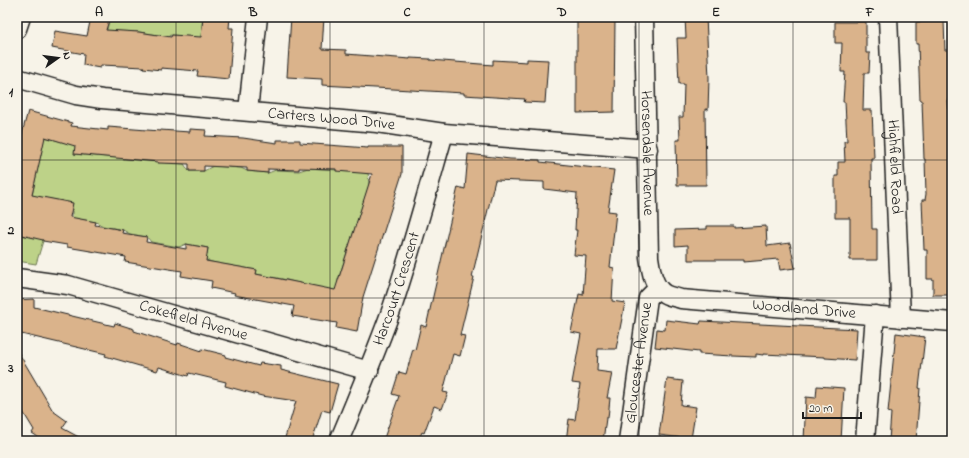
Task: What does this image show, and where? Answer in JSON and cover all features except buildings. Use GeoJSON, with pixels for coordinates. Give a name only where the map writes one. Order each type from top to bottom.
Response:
{"type":"FeatureCollection","features":[{"type":"Feature","properties":{"kind":"street"},"geometry":{"type":"LineString","coordinates":[[17,29],[21,17]]}},
{"type":"Feature","properties":{"kind":"street"},"geometry":{"type":"LineString","coordinates":[[248,111],[258,17]]}},
{"type":"Feature","properties":{"kind":"street","name":"Horsendale Avenue"},"geometry":{"type":"LineString","coordinates":[[644,17],[648,149],[649,257],[652,274],[658,288]]}},
{"type":"Feature","properties":{"kind":"street","name":"Highfield Road"},"geometry":{"type":"LineString","coordinates":[[888,17],[901,318]]}},
{"type":"Feature","properties":{"kind":"street","name":"Carters Wood Drive"},"geometry":{"type":"LineString","coordinates":[[17,78],[76,94],[102,99],[377,123],[444,133],[648,149]]}},
{"type":"Feature","properties":{"kind":"street","name":"Harcourt Crescent"},"geometry":{"type":"LineString","coordinates":[[339,441],[369,371],[391,310],[420,218],[444,133]]}},
{"type":"Feature","properties":{"kind":"street","name":"Cokefield Avenue"},"geometry":{"type":"LineString","coordinates":[[17,278],[68,285],[369,371]]}},
{"type":"Feature","properties":{"kind":"street","name":"Woodland Drive"},"geometry":{"type":"LineString","coordinates":[[658,288],[666,294],[681,299],[952,322]]}},
{"type":"Feature","properties":{"kind":"street","name":"Gloucester Avenue"},"geometry":{"type":"LineString","coordinates":[[628,441],[648,298],[658,288]]}},
{"type":"Feature","properties":{"kind":"street"},"geometry":{"type":"LineString","coordinates":[[865,441],[875,315]]}},
{"type":"Feature","properties":{"kind":"green space"},"geometry":{"type":"Polygon","coordinates":[[[110,17],[203,17],[201,38],[172,35],[165,36],[139,32],[112,31],[106,33],[110,17]]]}},
{"type":"Feature","properties":{"kind":"green space"},"geometry":{"type":"Polygon","coordinates":[[[44,137],[67,143],[76,143],[75,154],[184,164],[189,171],[204,171],[213,166],[241,168],[247,171],[268,173],[276,170],[299,171],[308,168],[368,172],[369,185],[338,280],[339,310],[298,283],[256,274],[256,270],[206,260],[208,248],[186,244],[179,247],[151,242],[147,237],[130,234],[123,230],[103,226],[96,222],[72,218],[72,203],[50,199],[43,241],[36,264],[17,261],[17,234],[24,235],[44,137]]]}}]}
